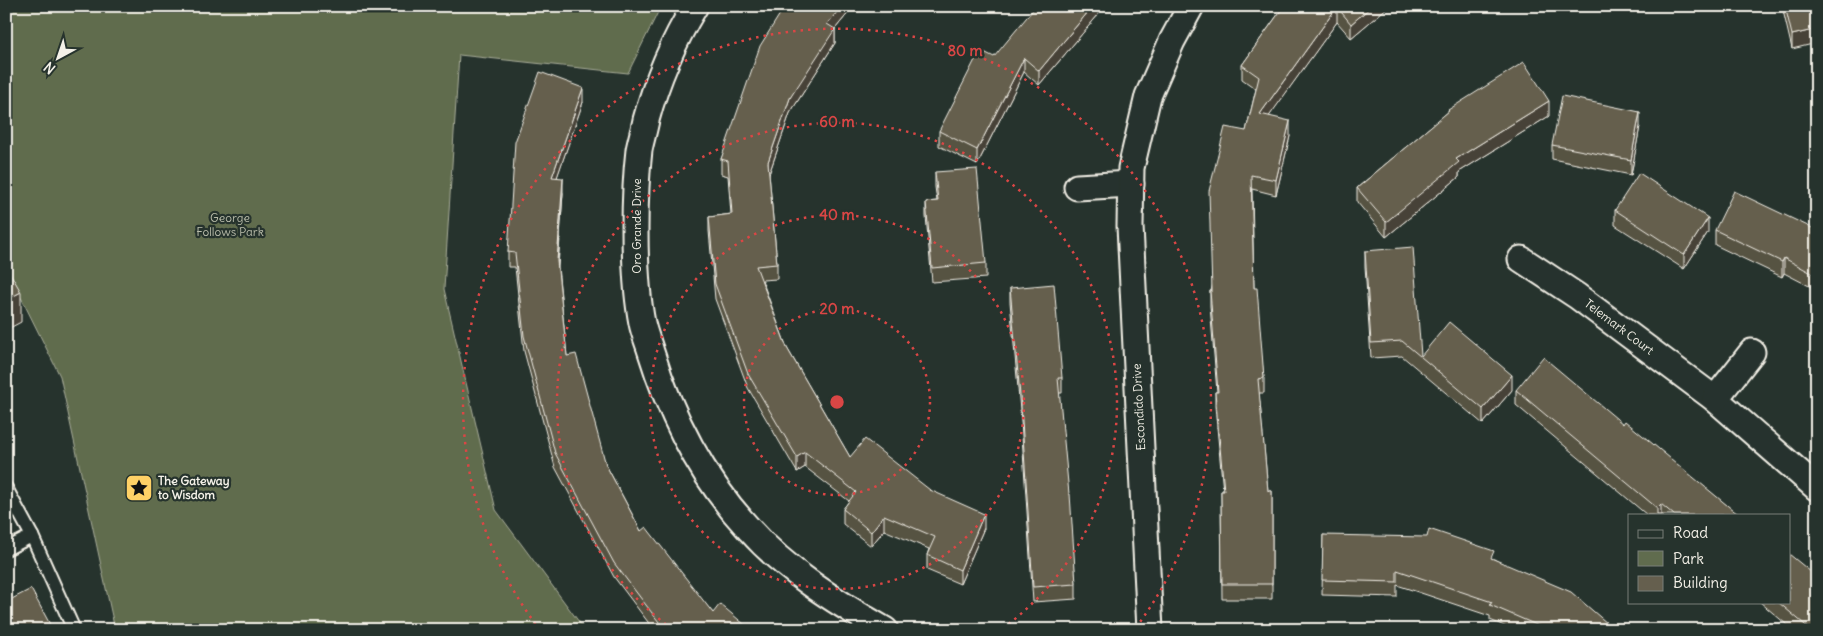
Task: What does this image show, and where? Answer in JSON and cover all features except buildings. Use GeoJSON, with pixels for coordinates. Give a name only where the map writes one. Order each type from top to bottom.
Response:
{"type":"FeatureCollection","features":[{"type":"Feature","properties":{"kind":"street","name":"Oro Grande Drive"},"geometry":{"type":"LineString","coordinates":[[695,6],[663,67],[651,101],[639,149],[635,206],[635,261],[642,323],[659,377],[683,434],[712,481],[749,529],[797,575],[885,630]]}},
{"type":"Feature","properties":{"kind":"street","name":"Escondido Drive"},"geometry":{"type":"LineString","coordinates":[[1150,630],[1130,226],[1131,168],[1148,96],[1172,41],[1191,6]]}},
{"type":"Feature","properties":{"kind":"street"},"geometry":{"type":"LineString","coordinates":[[1077,187],[1131,184]]}},
{"type":"Feature","properties":{"kind":"street","name":"Telemark Court"},"geometry":{"type":"LineString","coordinates":[[1521,259],[1577,296],[1714,399],[1817,488]]}},
{"type":"Feature","properties":{"kind":"street"},"geometry":{"type":"LineString","coordinates":[[1714,399],[1752,352]]}},
{"type":"Feature","properties":{"kind":"lane"},"geometry":{"type":"LineString","coordinates":[[6,488],[32,536],[74,630]]}},
{"type":"Feature","properties":{"kind":"lane"},"geometry":{"type":"LineString","coordinates":[[6,549],[32,536]]}},
{"type":"Feature","properties":{"kind":"green space","name":"George Follows Park"},"geometry":{"type":"Polygon","coordinates":[[[6,6],[661,6],[628,73],[459,55],[444,289],[496,510],[585,630],[115,630],[60,376],[6,267],[6,6]]]}},
{"type":"Feature","properties":{"kind":"place","name":"The Gateway to Wisdom"},"geometry":{"type":"Point","coordinates":[139,488]}}]}
